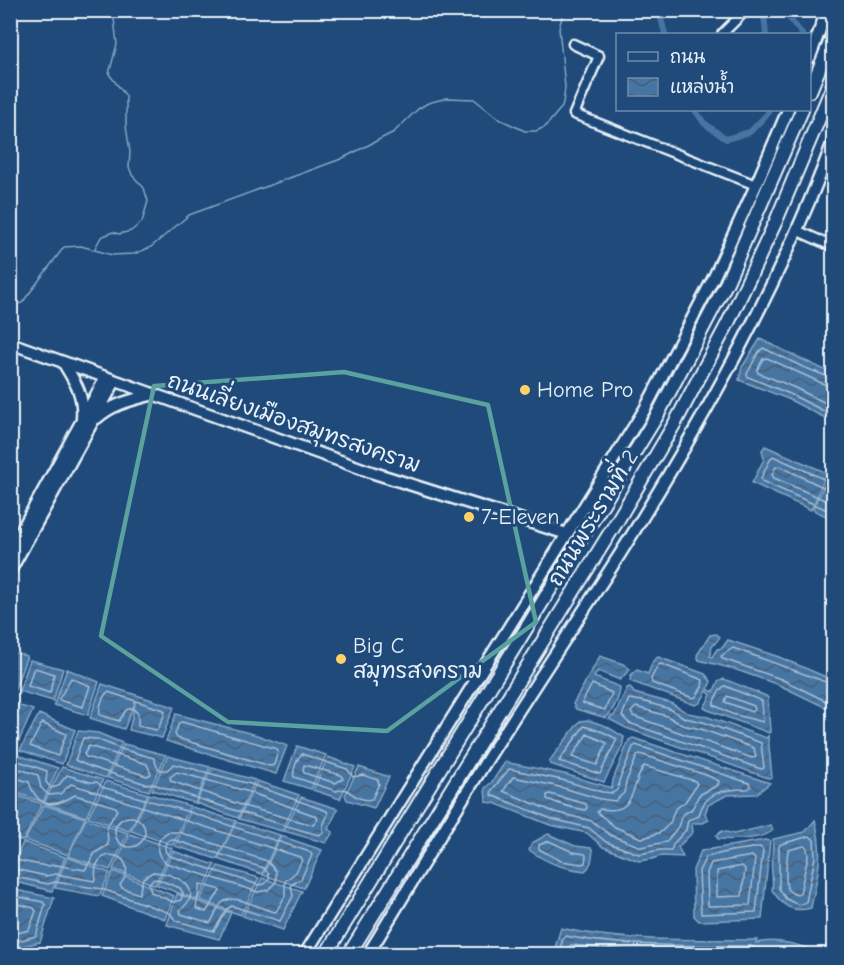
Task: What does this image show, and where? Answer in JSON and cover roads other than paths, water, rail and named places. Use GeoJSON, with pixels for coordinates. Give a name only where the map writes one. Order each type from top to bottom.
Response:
{"type":"FeatureCollection","features":[{"type":"Feature","properties":{"kind":"highway"},"geometry":{"type":"LineString","coordinates":[[811,88],[832,37]]}},
{"type":"Feature","properties":{"kind":"highway","name":"ถนนพระรามที่ 2"},"geometry":{"type":"LineString","coordinates":[[349,954],[616,523],[675,423],[728,323],[776,221],[834,83]]}},
{"type":"Feature","properties":{"kind":"highway","name":"ถนนพระรามที่ 2"},"geometry":{"type":"LineString","coordinates":[[326,954],[576,551],[658,414],[727,282],[802,111]]}},
{"type":"Feature","properties":{"kind":"highway"},"geometry":{"type":"LineString","coordinates":[[714,277],[727,282]]}},
{"type":"Feature","properties":{"kind":"main road"},"geometry":{"type":"LineString","coordinates":[[811,54],[827,10]]}},
{"type":"Feature","properties":{"kind":"main road","name":"ถนนพระรามที่ 2"},"geometry":{"type":"LineString","coordinates":[[305,954],[645,409],[714,277],[788,111]]}},
{"type":"Feature","properties":{"kind":"main road","name":"ถนนพระรามที่ 2"},"geometry":{"type":"LineString","coordinates":[[368,954],[498,742],[614,563],[660,486],[751,325],[814,193],[834,139]]}},
{"type":"Feature","properties":{"kind":"main road","name":"ถนนเลี่ยงเมืองสมุทรสงคราม"},"geometry":{"type":"LineString","coordinates":[[10,343],[374,473],[567,534]]}},
{"type":"Feature","properties":{"kind":"main road"},"geometry":{"type":"LineString","coordinates":[[63,362],[81,396],[87,422]]}},
{"type":"Feature","properties":{"kind":"main road"},"geometry":{"type":"LineString","coordinates":[[10,571],[111,379]]}},
{"type":"Feature","properties":{"kind":"main road"},"geometry":{"type":"LineString","coordinates":[[87,422],[112,406],[154,394]]}},
{"type":"Feature","properties":{"kind":"main road"},"geometry":{"type":"LineString","coordinates":[[10,551],[76,442]]}},
{"type":"Feature","properties":{"kind":"street"},"geometry":{"type":"LineString","coordinates":[[723,33],[746,10]]}},
{"type":"Feature","properties":{"kind":"street"},"geometry":{"type":"LineString","coordinates":[[573,44],[600,56],[574,114],[756,185]]}},
{"type":"Feature","properties":{"kind":"street"},"geometry":{"type":"LineString","coordinates":[[796,230],[834,247]]}},
{"type":"Feature","properties":{"kind":"water"},"geometry":{"type":"Polygon","coordinates":[[[760,339],[833,374],[833,422],[788,399],[739,380],[742,367],[760,339]]]}},
{"type":"Feature","properties":{"kind":"water"},"geometry":{"type":"Polygon","coordinates":[[[765,446],[827,473],[811,510],[752,483],[764,459],[762,450],[765,446]]]}},
{"type":"Feature","properties":{"kind":"water"},"geometry":{"type":"Polygon","coordinates":[[[830,474],[833,475],[833,519],[813,508],[830,474]]]}},
{"type":"Feature","properties":{"kind":"water"},"geometry":{"type":"Polygon","coordinates":[[[716,634],[720,637],[712,647],[710,656],[712,657],[717,649],[722,648],[728,640],[779,657],[833,680],[833,711],[779,685],[734,669],[699,660],[697,655],[710,635],[716,634]]]}},
{"type":"Feature","properties":{"kind":"water"},"geometry":{"type":"Polygon","coordinates":[[[10,652],[27,656],[14,691],[11,690],[10,652]]]}},
{"type":"Feature","properties":{"kind":"water"},"geometry":{"type":"Polygon","coordinates":[[[600,656],[623,664],[630,669],[620,680],[598,671],[594,677],[620,687],[616,704],[606,718],[576,709],[573,704],[600,656]]]}},
{"type":"Feature","properties":{"kind":"water"},"geometry":{"type":"Polygon","coordinates":[[[658,657],[705,674],[711,681],[708,689],[713,692],[718,682],[724,679],[766,696],[770,732],[704,708],[711,695],[707,691],[700,703],[695,705],[630,681],[631,675],[637,670],[648,674],[653,661],[658,657]]]}},
{"type":"Feature","properties":{"kind":"water"},"geometry":{"type":"Polygon","coordinates":[[[30,660],[63,669],[53,701],[19,691],[30,660]]]}},
{"type":"Feature","properties":{"kind":"water"},"geometry":{"type":"Polygon","coordinates":[[[67,669],[99,682],[88,715],[54,705],[67,669]]]}},
{"type":"Feature","properties":{"kind":"water"},"geometry":{"type":"Polygon","coordinates":[[[102,684],[174,707],[162,738],[129,730],[136,700],[124,729],[90,718],[102,684]]]}},
{"type":"Feature","properties":{"kind":"water"},"geometry":{"type":"Polygon","coordinates":[[[630,687],[634,693],[671,703],[687,713],[705,716],[766,738],[768,736],[772,778],[626,728],[609,719],[614,716],[627,688],[630,687]]]}},
{"type":"Feature","properties":{"kind":"water"},"geometry":{"type":"Polygon","coordinates":[[[11,703],[33,710],[17,745],[11,742],[11,703]]]}},
{"type":"Feature","properties":{"kind":"water"},"geometry":{"type":"Polygon","coordinates":[[[39,714],[75,730],[62,764],[20,750],[39,714]]]}},
{"type":"Feature","properties":{"kind":"water"},"geometry":{"type":"Polygon","coordinates":[[[176,714],[257,735],[287,746],[276,774],[166,741],[176,714]]]}},
{"type":"Feature","properties":{"kind":"water"},"geometry":{"type":"Polygon","coordinates":[[[588,720],[606,726],[624,737],[622,747],[604,782],[550,764],[550,760],[580,721],[588,720]]]}},
{"type":"Feature","properties":{"kind":"water"},"geometry":{"type":"Polygon","coordinates":[[[78,731],[98,733],[122,743],[106,778],[66,765],[78,731]]]}},
{"type":"Feature","properties":{"kind":"water"},"geometry":{"type":"Polygon","coordinates":[[[633,738],[770,783],[756,794],[727,795],[708,805],[705,814],[709,820],[703,823],[692,823],[693,832],[678,847],[683,857],[661,856],[639,861],[603,847],[587,833],[550,825],[486,802],[485,788],[492,782],[505,762],[564,774],[612,788],[629,740],[633,738]]]}},
{"type":"Feature","properties":{"kind":"water"},"geometry":{"type":"Polygon","coordinates":[[[124,744],[166,755],[149,791],[108,778],[124,744]]]}},
{"type":"Feature","properties":{"kind":"water"},"geometry":{"type":"Polygon","coordinates":[[[297,746],[326,755],[311,789],[284,781],[297,746]]]}},
{"type":"Feature","properties":{"kind":"water"},"geometry":{"type":"Polygon","coordinates":[[[18,755],[58,768],[43,802],[11,791],[11,769],[18,755]]]}},
{"type":"Feature","properties":{"kind":"water"},"geometry":{"type":"Polygon","coordinates":[[[168,756],[210,767],[195,803],[152,790],[168,756]]]}},
{"type":"Feature","properties":{"kind":"water"},"geometry":{"type":"Polygon","coordinates":[[[328,757],[355,767],[340,799],[313,790],[328,757]]]}},
{"type":"Feature","properties":{"kind":"water"},"geometry":{"type":"Polygon","coordinates":[[[62,767],[103,780],[86,817],[44,803],[62,767]]]}},
{"type":"Feature","properties":{"kind":"water"},"geometry":{"type":"Polygon","coordinates":[[[359,767],[389,777],[374,808],[347,800],[345,795],[359,767]]]}},
{"type":"Feature","properties":{"kind":"water"},"geometry":{"type":"Polygon","coordinates":[[[212,768],[255,780],[238,818],[196,803],[212,768]]]}},
{"type":"Feature","properties":{"kind":"water"},"geometry":{"type":"Polygon","coordinates":[[[106,781],[148,794],[129,831],[88,817],[106,781]]]}},
{"type":"Feature","properties":{"kind":"water"},"geometry":{"type":"Polygon","coordinates":[[[257,781],[299,795],[282,831],[239,819],[257,781]]]}},
{"type":"Feature","properties":{"kind":"water"},"geometry":{"type":"Polygon","coordinates":[[[10,793],[42,804],[23,841],[11,837],[10,793]]]}},
{"type":"Feature","properties":{"kind":"water"},"geometry":{"type":"Polygon","coordinates":[[[149,794],[190,806],[173,845],[131,831],[149,794]]]}},
{"type":"Feature","properties":{"kind":"water"},"geometry":{"type":"Polygon","coordinates":[[[301,797],[338,809],[328,829],[333,832],[326,843],[284,831],[301,797]]]}},
{"type":"Feature","properties":{"kind":"water"},"geometry":{"type":"Polygon","coordinates":[[[44,805],[85,818],[68,855],[25,840],[44,805]]]}},
{"type":"Feature","properties":{"kind":"water"},"geometry":{"type":"Polygon","coordinates":[[[192,807],[236,821],[217,859],[175,846],[192,807]]]}},
{"type":"Feature","properties":{"kind":"water"},"geometry":{"type":"Polygon","coordinates":[[[86,819],[128,833],[110,870],[68,856],[86,819]]]}},
{"type":"Feature","properties":{"kind":"water"},"geometry":{"type":"Polygon","coordinates":[[[815,820],[820,854],[811,908],[793,909],[784,904],[772,890],[773,839],[805,832],[815,820]]]}},
{"type":"Feature","properties":{"kind":"water"},"geometry":{"type":"Polygon","coordinates":[[[236,822],[280,835],[262,874],[218,859],[236,822]]]}},
{"type":"Feature","properties":{"kind":"water"},"geometry":{"type":"Polygon","coordinates":[[[771,825],[773,830],[755,838],[718,839],[716,836],[722,831],[734,834],[771,825]]]}},
{"type":"Feature","properties":{"kind":"water"},"geometry":{"type":"Polygon","coordinates":[[[130,834],[172,848],[155,885],[113,869],[130,834]]]}},
{"type":"Feature","properties":{"kind":"water"},"geometry":{"type":"Polygon","coordinates":[[[548,834],[575,846],[591,848],[593,850],[592,859],[587,869],[585,871],[556,865],[529,850],[532,843],[548,834]]]}},
{"type":"Feature","properties":{"kind":"water"},"geometry":{"type":"Polygon","coordinates":[[[281,836],[322,850],[304,888],[263,875],[281,836]]]}},
{"type":"Feature","properties":{"kind":"water"},"geometry":{"type":"Polygon","coordinates":[[[833,837],[833,930],[827,927],[833,837]]]}},
{"type":"Feature","properties":{"kind":"water"},"geometry":{"type":"Polygon","coordinates":[[[770,841],[762,919],[699,921],[694,916],[693,870],[701,851],[770,841]]]}},
{"type":"Feature","properties":{"kind":"water"},"geometry":{"type":"Polygon","coordinates":[[[23,842],[65,857],[52,891],[11,881],[11,871],[23,842]]]}},
{"type":"Feature","properties":{"kind":"water"},"geometry":{"type":"Polygon","coordinates":[[[173,851],[215,865],[198,900],[157,885],[173,851]]]}},
{"type":"Feature","properties":{"kind":"water"},"geometry":{"type":"Polygon","coordinates":[[[67,857],[110,873],[99,896],[55,888],[67,857]]]}},
{"type":"Feature","properties":{"kind":"water"},"geometry":{"type":"Polygon","coordinates":[[[218,866],[259,878],[241,915],[200,900],[218,866]]]}},
{"type":"Feature","properties":{"kind":"water"},"geometry":{"type":"Polygon","coordinates":[[[113,871],[174,896],[165,919],[102,896],[113,871]]]}},
{"type":"Feature","properties":{"kind":"water"},"geometry":{"type":"Polygon","coordinates":[[[262,878],[302,891],[283,930],[243,916],[262,878]]]}},
{"type":"Feature","properties":{"kind":"water"},"geometry":{"type":"Polygon","coordinates":[[[11,889],[54,898],[40,942],[11,949],[11,889]]]}},
{"type":"Feature","properties":{"kind":"water"},"geometry":{"type":"Polygon","coordinates":[[[177,894],[231,913],[219,939],[167,925],[177,894]]]}},
{"type":"Feature","properties":{"kind":"water"},"geometry":{"type":"Polygon","coordinates":[[[561,928],[634,938],[757,940],[756,943],[774,941],[825,954],[553,954],[561,928]]]}},
{"type":"Feature","properties":{"kind":"waterway"},"geometry":{"type":"LineString","coordinates":[[94,250],[101,237],[113,232],[119,234],[131,231],[142,222],[148,201],[144,188],[132,175],[129,167],[126,96],[109,74],[117,44],[113,10]]}},
{"type":"Feature","properties":{"kind":"waterway"},"geometry":{"type":"LineString","coordinates":[[10,306],[22,303],[64,247],[81,246],[112,255],[134,254],[151,247],[189,215],[341,159],[394,132],[418,109],[428,103],[447,98],[474,99],[499,119],[525,131],[536,131],[545,127],[562,107],[564,97],[559,28],[564,10]]}},
{"type":"Feature","properties":{"kind":"waterway"},"geometry":{"type":"LineString","coordinates":[[659,10],[665,33]]}},
{"type":"Feature","properties":{"kind":"waterway"},"geometry":{"type":"LineString","coordinates":[[774,10],[786,14],[801,33]]}},
{"type":"Feature","properties":{"kind":"waterway"},"geometry":{"type":"LineString","coordinates":[[766,33],[764,15],[774,10]]}},
{"type":"Feature","properties":{"kind":"waterway"},"geometry":{"type":"LineString","coordinates":[[827,58],[834,62]]}},
{"type":"Feature","properties":{"kind":"waterway"},"geometry":{"type":"LineString","coordinates":[[696,111],[704,123],[726,139],[750,132],[768,111]]}},
{"type":"Feature","properties":{"kind":"place","name":"Home Pro"},"geometry":{"type":"Point","coordinates":[525,390]}},
{"type":"Feature","properties":{"kind":"place","name":"7-Eleven"},"geometry":{"type":"Point","coordinates":[469,517]}},
{"type":"Feature","properties":{"kind":"place","name":"Big C สมุทรสงคราม"},"geometry":{"type":"Point","coordinates":[341,659]}}]}
